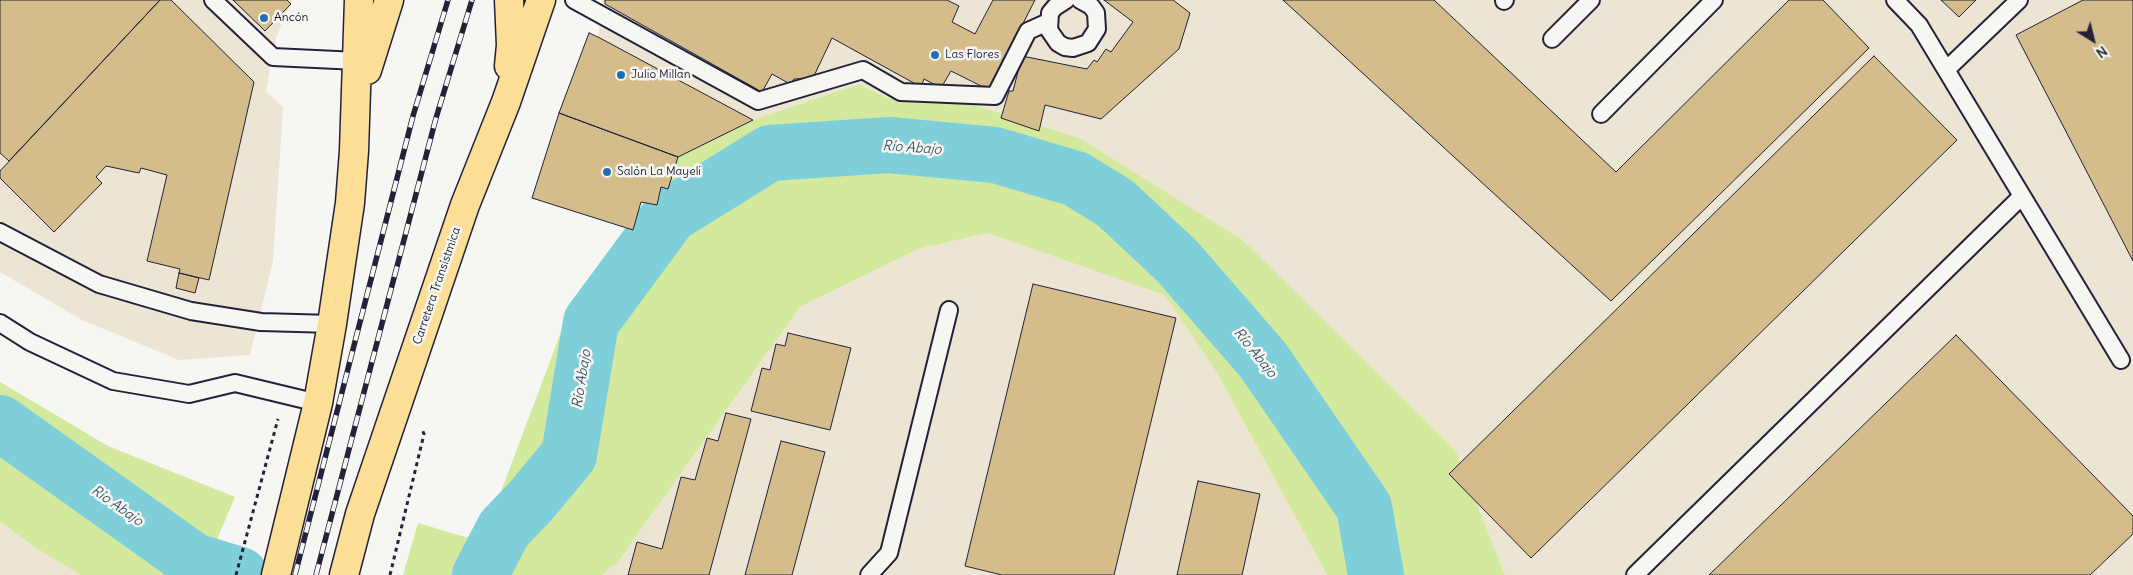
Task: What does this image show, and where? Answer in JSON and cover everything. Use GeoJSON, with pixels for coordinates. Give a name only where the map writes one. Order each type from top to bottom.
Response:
{"type":"FeatureCollection","features":[{"type":"Feature","properties":{"kind":"main road"},"geometry":{"type":"LineString","coordinates":[[276,575],[318,403],[350,203],[356,107],[359,0]]}},
{"type":"Feature","properties":{"kind":"main road"},"geometry":{"type":"LineString","coordinates":[[356,107],[389,0]]}},
{"type":"Feature","properties":{"kind":"main road"},"geometry":{"type":"LineString","coordinates":[[506,102],[511,45],[509,0]]}},
{"type":"Feature","properties":{"kind":"main road","name":"Carretera Transístmica"},"geometry":{"type":"LineString","coordinates":[[344,575],[360,514],[464,205],[506,102],[541,0]]}},
{"type":"Feature","properties":{"kind":"lane"},"geometry":{"type":"LineString","coordinates":[[213,0],[273,57],[358,61]]}},
{"type":"Feature","properties":{"kind":"lane"},"geometry":{"type":"LineString","coordinates":[[574,0],[758,100],[863,70],[901,92],[996,96],[1028,31],[1048,22]]}},
{"type":"Feature","properties":{"kind":"lane"},"geometry":{"type":"LineString","coordinates":[[1066,0],[1055,7],[1050,13],[1048,22],[1052,37],[1065,48],[1081,47],[1088,43],[1098,30],[1098,21],[1091,6],[1080,0]]}},
{"type":"Feature","properties":{"kind":"lane"},"geometry":{"type":"LineString","coordinates":[[1552,39],[1591,0]]}},
{"type":"Feature","properties":{"kind":"lane"},"geometry":{"type":"LineString","coordinates":[[1601,114],[1714,0]]}},
{"type":"Feature","properties":{"kind":"lane"},"geometry":{"type":"LineString","coordinates":[[1894,0],[1919,25],[2121,360]]}},
{"type":"Feature","properties":{"kind":"lane"},"geometry":{"type":"LineString","coordinates":[[1946,70],[2019,0]]}},
{"type":"Feature","properties":{"kind":"lane"},"geometry":{"type":"LineString","coordinates":[[1635,575],[2022,196]]}},
{"type":"Feature","properties":{"kind":"lane"},"geometry":{"type":"LineString","coordinates":[[0,232],[99,284],[191,311],[261,322],[332,324]]}},
{"type":"Feature","properties":{"kind":"lane"},"geometry":{"type":"LineString","coordinates":[[869,575],[889,553],[950,310]]}},
{"type":"Feature","properties":{"kind":"lane"},"geometry":{"type":"LineString","coordinates":[[0,323],[30,342],[113,381],[189,394],[234,383],[318,403]]}},
{"type":"Feature","properties":{"kind":"path"},"geometry":{"type":"LineString","coordinates":[[236,575],[285,395]]}},
{"type":"Feature","properties":{"kind":"path"},"geometry":{"type":"LineString","coordinates":[[390,575],[402,528]]}},
{"type":"Feature","properties":{"kind":"shaded area"},"geometry":{"type":"Polygon","coordinates":[[[0,0],[292,0],[276,38],[266,91],[283,107],[273,261],[250,355],[179,360],[82,320],[0,272],[0,0]]]}},
{"type":"Feature","properties":{"kind":"shaded area"},"geometry":{"type":"Polygon","coordinates":[[[602,0],[2133,0],[2133,575],[1505,575],[1456,451],[1244,241],[961,101],[888,98],[859,84],[753,120],[598,37],[602,0]]]}},
{"type":"Feature","properties":{"kind":"shaded area"},"geometry":{"type":"Polygon","coordinates":[[[987,233],[1165,294],[1217,373],[1327,575],[602,575],[617,563],[800,307],[918,249],[987,233]]]}},
{"type":"Feature","properties":{"kind":"shaded area"},"geometry":{"type":"Polygon","coordinates":[[[0,522],[36,548],[80,575],[0,575],[0,522]]]}},
{"type":"Feature","properties":{"kind":"green space"},"geometry":{"type":"Polygon","coordinates":[[[859,84],[888,98],[961,101],[1079,138],[1244,241],[1456,451],[1505,575],[1327,575],[1217,373],[1165,295],[987,233],[918,249],[800,307],[617,563],[602,575],[403,575],[418,523],[482,542],[573,300],[678,157],[753,120],[859,84]]]}},
{"type":"Feature","properties":{"kind":"green space"},"geometry":{"type":"Polygon","coordinates":[[[0,382],[108,446],[235,497],[202,575],[80,575],[36,548],[0,522],[0,382]]]}},
{"type":"Feature","properties":{"kind":"building"},"geometry":{"type":"Polygon","coordinates":[[[0,0],[160,0],[9,161],[0,153],[0,0]]]}},
{"type":"Feature","properties":{"kind":"building"},"geometry":{"type":"Polygon","coordinates":[[[160,0],[171,0],[254,82],[209,280],[179,273],[180,269],[147,261],[167,175],[141,168],[139,173],[106,166],[96,177],[102,183],[54,232],[0,178],[0,171],[160,0]]]}},
{"type":"Feature","properties":{"kind":"building","name":"Ancón"},"geometry":{"type":"Polygon","coordinates":[[[233,0],[287,0],[291,4],[265,31],[233,0]]]}},
{"type":"Feature","properties":{"kind":"building","name":"Las Flores"},"geometry":{"type":"Polygon","coordinates":[[[605,0],[947,0],[959,6],[952,22],[975,34],[993,0],[1035,0],[989,90],[951,71],[941,88],[924,79],[921,87],[832,38],[813,78],[794,79],[790,84],[772,74],[762,92],[605,4],[605,0]]]}},
{"type":"Feature","properties":{"kind":"building","name":"Las Flores"},"geometry":{"type":"Polygon","coordinates":[[[1104,0],[1173,0],[1190,13],[1179,49],[1101,119],[1045,105],[1039,131],[1001,118],[1009,91],[1013,91],[1022,56],[1087,69],[1094,60],[1097,62],[1106,49],[1111,52],[1133,22],[1104,0]]]}},
{"type":"Feature","properties":{"kind":"building"},"geometry":{"type":"Polygon","coordinates":[[[1283,0],[1434,0],[1616,172],[1789,0],[1823,0],[1869,48],[1611,301],[1283,0]]]}},
{"type":"Feature","properties":{"kind":"building"},"geometry":{"type":"Polygon","coordinates":[[[1941,0],[1976,0],[1959,17],[1941,0]]]}},
{"type":"Feature","properties":{"kind":"building"},"geometry":{"type":"Polygon","coordinates":[[[2083,0],[2133,0],[2133,261],[2016,35],[2083,0]]]}},
{"type":"Feature","properties":{"kind":"building","name":"Julio Millan"},"geometry":{"type":"Polygon","coordinates":[[[589,33],[753,120],[678,157],[559,113],[589,33]]]}},
{"type":"Feature","properties":{"kind":"building"},"geometry":{"type":"Polygon","coordinates":[[[1874,56],[1957,140],[1531,558],[1449,474],[1874,56]]]}},
{"type":"Feature","properties":{"kind":"building","name":"Salón La Mayeli"},"geometry":{"type":"Polygon","coordinates":[[[559,113],[678,157],[668,189],[661,187],[657,205],[641,202],[633,230],[532,198],[559,113]]]}},
{"type":"Feature","properties":{"kind":"building"},"geometry":{"type":"Polygon","coordinates":[[[179,273],[199,278],[195,293],[176,288],[179,273]]]}},
{"type":"Feature","properties":{"kind":"building"},"geometry":{"type":"Polygon","coordinates":[[[1033,284],[1176,318],[1114,575],[1002,575],[965,566],[1033,284]]]}},
{"type":"Feature","properties":{"kind":"building"},"geometry":{"type":"Polygon","coordinates":[[[788,333],[851,348],[830,430],[751,411],[762,368],[770,370],[776,344],[785,346],[788,333]]]}},
{"type":"Feature","properties":{"kind":"building"},"geometry":{"type":"Polygon","coordinates":[[[1956,335],[2133,516],[2133,534],[2090,575],[1709,575],[1956,335]]]}},
{"type":"Feature","properties":{"kind":"building"},"geometry":{"type":"Polygon","coordinates":[[[726,413],[751,419],[709,575],[628,575],[637,542],[662,549],[681,477],[695,480],[707,438],[718,441],[726,413]]]}},
{"type":"Feature","properties":{"kind":"building"},"geometry":{"type":"Polygon","coordinates":[[[781,441],[825,452],[792,575],[745,575],[781,441]]]}},
{"type":"Feature","properties":{"kind":"building"},"geometry":{"type":"Polygon","coordinates":[[[1198,481],[1260,494],[1242,575],[1177,575],[1198,481]]]}},
{"type":"Feature","properties":{"kind":"waterway","name":"Río Abajo"},"geometry":{"type":"LineString","coordinates":[[480,575],[504,529],[530,502],[569,455],[591,322],[670,215],[770,153],[889,145],[995,155],[1076,179],[1115,203],[1177,261],[1263,360],[1364,507],[1376,575]]}},
{"type":"Feature","properties":{"kind":"waterway","name":"Río Abajo"},"geometry":{"type":"LineString","coordinates":[[0,423],[194,561],[240,575]]}},
{"type":"Feature","properties":{"kind":"railway"},"geometry":{"type":"LineString","coordinates":[[295,575],[413,116],[448,0]]}},
{"type":"Feature","properties":{"kind":"railway"},"geometry":{"type":"LineString","coordinates":[[316,575],[436,118],[472,0]]}},
{"type":"Feature","properties":{"kind":"place","name":"Ancón"},"geometry":{"type":"Point","coordinates":[264,18]}},
{"type":"Feature","properties":{"kind":"place","name":"Las Flores"},"geometry":{"type":"Point","coordinates":[935,55]}},
{"type":"Feature","properties":{"kind":"place","name":"Julio Millan"},"geometry":{"type":"Point","coordinates":[621,75]}},
{"type":"Feature","properties":{"kind":"place","name":"Salón La Mayeli"},"geometry":{"type":"Point","coordinates":[607,172]}}]}
